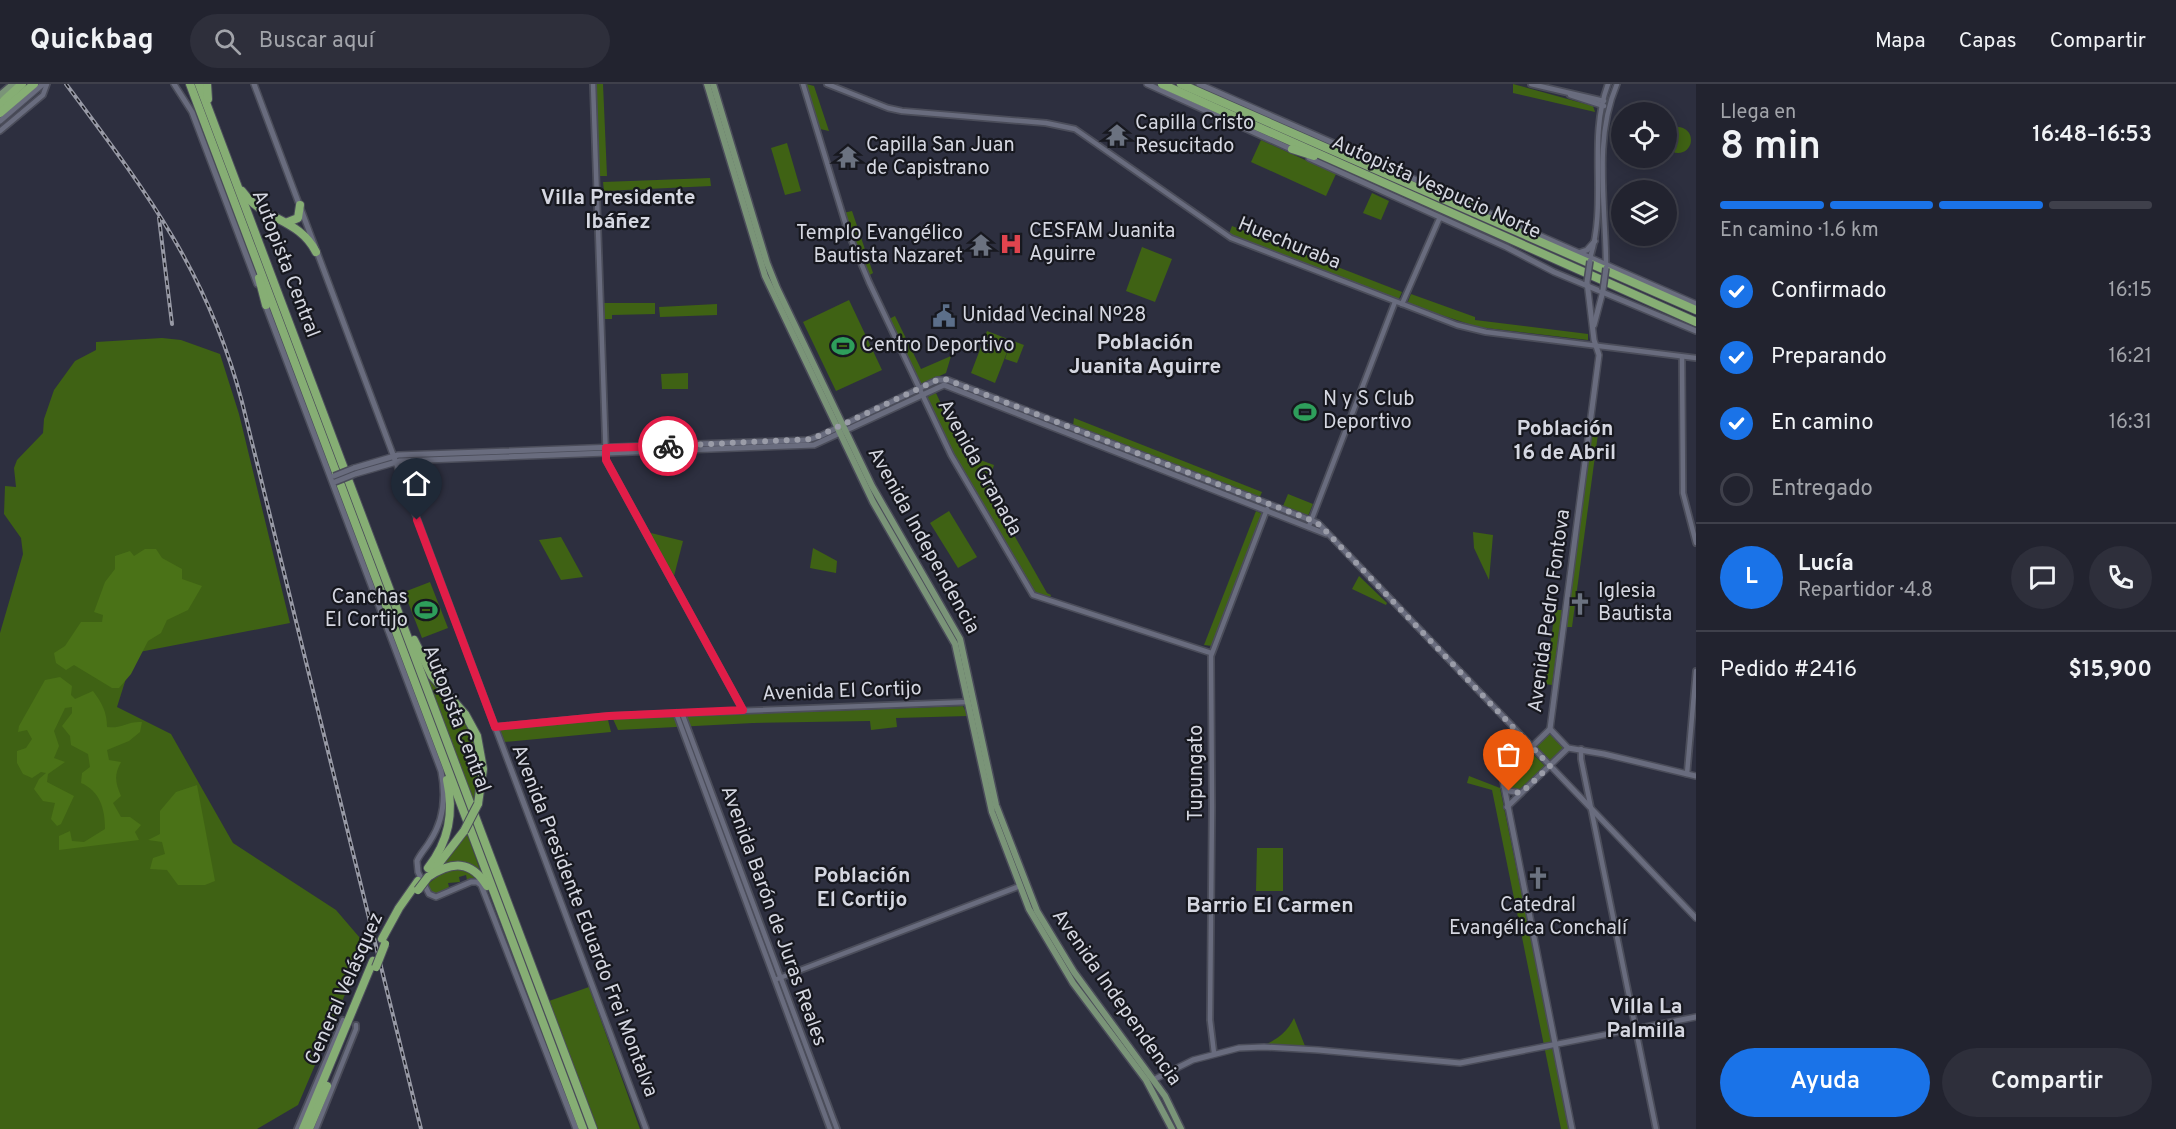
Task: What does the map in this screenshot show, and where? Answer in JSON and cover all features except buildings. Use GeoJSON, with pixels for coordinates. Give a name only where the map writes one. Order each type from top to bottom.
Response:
{"type":"FeatureCollection","features":[{"type":"Feature","properties":{"kind":"highway"},"geometry":{"type":"LineString","coordinates":[[0,104],[22,84]]}},
{"type":"Feature","properties":{"kind":"highway"},"geometry":{"type":"LineString","coordinates":[[1,118],[34,84]]}},
{"type":"Feature","properties":{"kind":"highway","name":"Autopista Central"},"geometry":{"type":"LineString","coordinates":[[187,84],[198,106],[583,1129]]}},
{"type":"Feature","properties":{"kind":"highway","name":"Autopista Central"},"geometry":{"type":"LineString","coordinates":[[199,84],[593,1129]]}},
{"type":"Feature","properties":{"kind":"highway"},"geometry":{"type":"LineString","coordinates":[[207,84],[209,110]]}},
{"type":"Feature","properties":{"kind":"highway","name":"Autopista Vespucio Norte"},"geometry":{"type":"LineString","coordinates":[[1162,84],[1696,322]]}},
{"type":"Feature","properties":{"kind":"highway","name":"Autopista Vespucio Norte"},"geometry":{"type":"LineString","coordinates":[[1181,84],[1696,310]]}},
{"type":"Feature","properties":{"kind":"highway"},"geometry":{"type":"LineString","coordinates":[[1292,149],[1350,168]]}},
{"type":"Feature","properties":{"kind":"highway"},"geometry":{"type":"LineString","coordinates":[[1341,155],[1398,172]]}},
{"type":"Feature","properties":{"kind":"highway"},"geometry":{"type":"LineString","coordinates":[[233,176],[252,204],[286,222],[306,236],[316,252]]}},
{"type":"Feature","properties":{"kind":"highway"},"geometry":{"type":"LineString","coordinates":[[1452,196],[1515,231]]}},
{"type":"Feature","properties":{"kind":"highway"},"geometry":{"type":"LineString","coordinates":[[286,222],[294,222],[298,218],[300,205]]}},
{"type":"Feature","properties":{"kind":"highway"},"geometry":{"type":"LineString","coordinates":[[250,245],[266,305]]}},
{"type":"Feature","properties":{"kind":"highway"},"geometry":{"type":"LineString","coordinates":[[398,614],[432,676],[465,714],[477,736],[483,769],[478,804],[464,831],[428,873]]}},
{"type":"Feature","properties":{"kind":"highway"},"geometry":{"type":"LineString","coordinates":[[428,873],[445,842],[450,817],[450,796],[440,751]]}},
{"type":"Feature","properties":{"kind":"highway"},"geometry":{"type":"LineString","coordinates":[[428,873],[449,866],[469,868],[481,877],[499,907]]}},
{"type":"Feature","properties":{"kind":"highway","name":"General Velásquez"},"geometry":{"type":"LineString","coordinates":[[303,1129],[399,908],[428,873]]}},
{"type":"Feature","properties":{"kind":"highway","name":"General Velásquez"},"geometry":{"type":"LineString","coordinates":[[309,1129],[374,964]]}},
{"type":"Feature","properties":{"kind":"main road"},"geometry":{"type":"LineString","coordinates":[[0,95],[13,84]]}},
{"type":"Feature","properties":{"kind":"main road"},"geometry":{"type":"LineString","coordinates":[[1,118],[45,84]]}},
{"type":"Feature","properties":{"kind":"main road"},"geometry":{"type":"LineString","coordinates":[[172,84],[181,93],[196,123],[333,479],[441,771],[444,797],[442,814],[434,834],[417,861],[424,886],[429,894],[436,897],[471,882],[481,885],[576,1129]]}},
{"type":"Feature","properties":{"kind":"main road","name":"Avenida Presidente Eduardo Frei Montalva"},"geometry":{"type":"LineString","coordinates":[[254,84],[646,1129]]}},
{"type":"Feature","properties":{"kind":"main road","name":"Avenida Independencia"},"geometry":{"type":"LineString","coordinates":[[707,84],[765,276],[841,429]]}},
{"type":"Feature","properties":{"kind":"main road","name":"Avenida Independencia"},"geometry":{"type":"LineString","coordinates":[[713,84],[769,270],[873,502],[954,641],[971,702],[994,817],[1022,883],[1062,955],[1151,1083],[1165,1096],[1181,1129]]}},
{"type":"Feature","properties":{"kind":"main road"},"geometry":{"type":"LineString","coordinates":[[1147,84],[1615,299],[1696,331]]}},
{"type":"Feature","properties":{"kind":"main road"},"geometry":{"type":"LineString","coordinates":[[1199,84],[1590,260],[1696,304]]}},
{"type":"Feature","properties":{"kind":"main road"},"geometry":{"type":"LineString","coordinates":[[1578,253],[1587,250],[1595,241]]}},
{"type":"Feature","properties":{"kind":"main road","name":"Avenida Pedro Fontova"},"geometry":{"type":"LineString","coordinates":[[1503,786],[1506,772],[1550,729],[1599,355],[1586,284],[1590,260]]}},
{"type":"Feature","properties":{"kind":"main road","name":"Avenida Pedro Fontova"},"geometry":{"type":"LineString","coordinates":[[1594,325],[1603,292],[1606,267]]}},
{"type":"Feature","properties":{"kind":"main road"},"geometry":{"type":"LineString","coordinates":[[1600,305],[1606,300],[1615,299]]}},
{"type":"Feature","properties":{"kind":"main road"},"geometry":{"type":"LineString","coordinates":[[333,479],[394,459],[817,444],[841,429],[940,379],[948,380],[1310,523],[1327,534],[1696,918]]}},
{"type":"Feature","properties":{"kind":"main road"},"geometry":{"type":"LineString","coordinates":[[1550,729],[1568,748],[1581,749],[1696,776]]}},
{"type":"Feature","properties":{"kind":"main road"},"geometry":{"type":"LineString","coordinates":[[1507,807],[1568,748]]}},
{"type":"Feature","properties":{"kind":"main road"},"geometry":{"type":"LineString","coordinates":[[1503,786],[1509,791],[1521,793]]}},
{"type":"Feature","properties":{"kind":"main road"},"geometry":{"type":"LineString","coordinates":[[1503,786],[1572,1129]]}},
{"type":"Feature","properties":{"kind":"main road"},"geometry":{"type":"LineString","coordinates":[[1172,1129],[1151,1083],[1186,1063],[1214,1053],[1248,1047],[1276,1047],[1455,1064],[1696,1017]]}},
{"type":"Feature","properties":{"kind":"street"},"geometry":{"type":"LineString","coordinates":[[0,131],[43,95],[45,84]]}},
{"type":"Feature","properties":{"kind":"street"},"geometry":{"type":"LineString","coordinates":[[592,84],[606,461],[743,710]]}},
{"type":"Feature","properties":{"kind":"street","name":"Avenida Granada"},"geometry":{"type":"LineString","coordinates":[[803,84],[850,240],[951,455],[1033,595],[1211,653]]}},
{"type":"Feature","properties":{"kind":"street","name":"Huechuraba"},"geometry":{"type":"LineString","coordinates":[[827,84],[888,108],[902,111],[1046,123],[1075,129],[1231,238],[1473,330],[1696,358]]}},
{"type":"Feature","properties":{"kind":"street"},"geometry":{"type":"LineString","coordinates":[[1531,84],[1605,104]]}},
{"type":"Feature","properties":{"kind":"street","name":"Avenida Pedro Fontova"},"geometry":{"type":"LineString","coordinates":[[1606,267],[1603,207],[1605,104],[1608,84]]}},
{"type":"Feature","properties":{"kind":"street","name":"Avenida Pedro Fontova"},"geometry":{"type":"LineString","coordinates":[[1590,260],[1595,241],[1599,120],[1617,84]]}},
{"type":"Feature","properties":{"kind":"street"},"geometry":{"type":"LineString","coordinates":[[1402,304],[1440,217]]}},
{"type":"Feature","properties":{"kind":"street"},"geometry":{"type":"LineString","coordinates":[[1310,523],[1395,302]]}},
{"type":"Feature","properties":{"kind":"street"},"geometry":{"type":"LineString","coordinates":[[1682,357],[1683,493],[1696,543]]}},
{"type":"Feature","properties":{"kind":"street","name":"Tupungato"},"geometry":{"type":"LineString","coordinates":[[1214,1053],[1210,996],[1211,653],[1268,507]]}},
{"type":"Feature","properties":{"kind":"street"},"geometry":{"type":"LineString","coordinates":[[1688,774],[1696,671]]}},
{"type":"Feature","properties":{"kind":"street","name":"Avenida El Cortijo"},"geometry":{"type":"LineString","coordinates":[[495,727],[609,716],[971,702]]}},
{"type":"Feature","properties":{"kind":"street","name":"Avenida Barón de Juras Reales"},"geometry":{"type":"LineString","coordinates":[[679,713],[830,1129]]}},
{"type":"Feature","properties":{"kind":"street"},"geometry":{"type":"LineString","coordinates":[[1581,749],[1580,757],[1656,1129]]}},
{"type":"Feature","properties":{"kind":"street"},"geometry":{"type":"LineString","coordinates":[[777,979],[1022,883]]}},
{"type":"Feature","properties":{"kind":"street","name":"Avenida Barón de Juras Reales"},"geometry":{"type":"LineString","coordinates":[[777,979],[837,1129]]}},
{"type":"Feature","properties":{"kind":"street"},"geometry":{"type":"LineString","coordinates":[[297,1129],[343,1020]]}},
{"type":"Feature","properties":{"kind":"street"},"geometry":{"type":"LineString","coordinates":[[316,1129],[356,1025]]}},
{"type":"Feature","properties":{"kind":"green space"},"geometry":{"type":"Polygon","coordinates":[[[594,84],[603,84],[607,176],[599,176],[594,84]]]}},
{"type":"Feature","properties":{"kind":"green space"},"geometry":{"type":"Polygon","coordinates":[[[806,84],[814,86],[829,131],[820,129],[806,84]]]}},
{"type":"Feature","properties":{"kind":"green space"},"geometry":{"type":"Polygon","coordinates":[[[1513,84],[1593,106],[1595,112],[1513,93],[1513,84]]]}},
{"type":"Feature","properties":{"kind":"green space"},"geometry":{"type":"Polygon","coordinates":[[[1677,127],[1683,128],[1690,135],[1690,145],[1683,152],[1677,153],[1677,127]]]}},
{"type":"Feature","properties":{"kind":"green space"},"geometry":{"type":"Polygon","coordinates":[[[1261,140],[1336,174],[1326,196],[1251,162],[1261,140]]]}},
{"type":"Feature","properties":{"kind":"green space"},"geometry":{"type":"Polygon","coordinates":[[[787,143],[801,191],[785,195],[771,148],[787,143]]]}},
{"type":"Feature","properties":{"kind":"green space"},"geometry":{"type":"Polygon","coordinates":[[[710,178],[711,186],[604,191],[603,182],[710,178]]]}},
{"type":"Feature","properties":{"kind":"green space"},"geometry":{"type":"Polygon","coordinates":[[[1372,193],[1389,201],[1381,220],[1363,213],[1372,193]]]}},
{"type":"Feature","properties":{"kind":"green space"},"geometry":{"type":"Polygon","coordinates":[[[852,211],[873,273],[868,276],[843,213],[852,211]]]}},
{"type":"Feature","properties":{"kind":"green space"},"geometry":{"type":"Polygon","coordinates":[[[1232,226],[1402,292],[1398,301],[1229,234],[1232,226]]]}},
{"type":"Feature","properties":{"kind":"green space"},"geometry":{"type":"Polygon","coordinates":[[[1142,247],[1172,259],[1155,302],[1126,291],[1142,247]]]}},
{"type":"Feature","properties":{"kind":"green space"},"geometry":{"type":"Polygon","coordinates":[[[1411,294],[1475,317],[1475,320],[1588,334],[1588,340],[1478,327],[1407,304],[1411,294]]]}},
{"type":"Feature","properties":{"kind":"green space","name":"Centro Deportivo"},"geometry":{"type":"Polygon","coordinates":[[[849,300],[882,370],[836,391],[803,322],[849,300]]]}},
{"type":"Feature","properties":{"kind":"green space"},"geometry":{"type":"Polygon","coordinates":[[[655,303],[655,314],[612,315],[612,319],[604,319],[602,304],[655,303]]]}},
{"type":"Feature","properties":{"kind":"green space"},"geometry":{"type":"Polygon","coordinates":[[[717,304],[717,315],[660,317],[659,307],[717,304]]]}},
{"type":"Feature","properties":{"kind":"green space"},"geometry":{"type":"Polygon","coordinates":[[[895,316],[921,369],[951,356],[946,373],[920,385],[889,319],[895,316]]]}},
{"type":"Feature","properties":{"kind":"green space"},"geometry":{"type":"Polygon","coordinates":[[[987,331],[1024,345],[1017,363],[1005,359],[1009,347],[995,383],[971,373],[987,331]]]}},
{"type":"Feature","properties":{"kind":"green space"},"geometry":{"type":"Polygon","coordinates":[[[162,338],[181,340],[220,354],[239,414],[290,623],[134,653],[117,707],[171,734],[233,843],[336,910],[366,945],[298,1105],[257,1129],[0,1129],[0,633],[23,554],[21,538],[4,514],[5,486],[16,487],[14,468],[17,460],[43,433],[44,419],[54,390],[75,361],[96,350],[96,342],[162,338]]]}},
{"type":"Feature","properties":{"kind":"green space"},"geometry":{"type":"Polygon","coordinates":[[[688,373],[688,389],[662,389],[661,374],[688,373]]]}},
{"type":"Feature","properties":{"kind":"green space"},"geometry":{"type":"Polygon","coordinates":[[[936,393],[964,454],[994,465],[989,481],[990,493],[1005,501],[1001,512],[1047,593],[1051,595],[1050,598],[1035,593],[962,473],[925,398],[936,393]]]}},
{"type":"Feature","properties":{"kind":"green space"},"geometry":{"type":"Polygon","coordinates":[[[1074,418],[1262,492],[1259,499],[1073,426],[1074,418]]]}},
{"type":"Feature","properties":{"kind":"green space"},"geometry":{"type":"Polygon","coordinates":[[[1593,418],[1600,419],[1572,627],[1565,627],[1593,418]]]}},
{"type":"Feature","properties":{"kind":"green space"},"geometry":{"type":"Polygon","coordinates":[[[1288,494],[1313,504],[1308,516],[1283,506],[1288,494]]]}},
{"type":"Feature","properties":{"kind":"green space"},"geometry":{"type":"Polygon","coordinates":[[[949,511],[977,557],[958,568],[930,523],[949,511]]]}},
{"type":"Feature","properties":{"kind":"green space"},"geometry":{"type":"Polygon","coordinates":[[[1256,511],[1263,514],[1212,646],[1204,645],[1256,511]]]}},
{"type":"Feature","properties":{"kind":"green space"},"geometry":{"type":"Polygon","coordinates":[[[1473,532],[1493,535],[1489,580],[1474,548],[1473,532]]]}},
{"type":"Feature","properties":{"kind":"green space"},"geometry":{"type":"Polygon","coordinates":[[[650,534],[683,541],[674,576],[650,534]]]}},
{"type":"Feature","properties":{"kind":"green space"},"geometry":{"type":"Polygon","coordinates":[[[561,537],[583,577],[561,580],[539,540],[561,537]]]}},
{"type":"Feature","properties":{"kind":"green space"},"geometry":{"type":"Polygon","coordinates":[[[813,548],[837,561],[836,573],[810,568],[813,548]]]}},
{"type":"Feature","properties":{"kind":"green space"},"geometry":{"type":"Polygon","coordinates":[[[145,549],[156,549],[162,558],[182,569],[182,579],[202,586],[188,610],[167,620],[161,633],[148,641],[131,674],[119,688],[112,688],[74,665],[66,670],[56,663],[54,653],[65,646],[81,622],[102,622],[103,615],[94,612],[105,582],[115,569],[115,556],[130,551],[134,556],[145,549]]]}},
{"type":"Feature","properties":{"kind":"green space"},"geometry":{"type":"Polygon","coordinates":[[[1359,576],[1387,603],[1386,605],[1352,589],[1359,576]]]}},
{"type":"Feature","properties":{"kind":"green space","name":"Canchas El Cortijo"},"geometry":{"type":"Polygon","coordinates":[[[430,582],[448,628],[422,638],[404,592],[430,582]]]}},
{"type":"Feature","properties":{"kind":"green space"},"geometry":{"type":"Polygon","coordinates":[[[1555,610],[1562,610],[1552,685],[1545,684],[1555,610]]]}},
{"type":"Feature","properties":{"kind":"green space"},"geometry":{"type":"Polygon","coordinates":[[[422,664],[459,712],[474,738],[481,768],[475,805],[422,664]]]}},
{"type":"Feature","properties":{"kind":"green space"},"geometry":{"type":"Polygon","coordinates":[[[60,677],[72,686],[71,695],[75,699],[93,691],[103,708],[107,727],[142,722],[140,732],[129,741],[107,750],[109,760],[121,762],[116,779],[121,796],[113,803],[121,817],[130,817],[141,825],[135,832],[139,840],[59,850],[59,836],[70,831],[72,841],[84,842],[105,829],[104,814],[97,796],[81,783],[82,773],[90,767],[88,754],[71,745],[70,736],[62,726],[72,713],[72,707],[65,708],[54,731],[59,746],[54,758],[65,762],[48,774],[47,782],[74,796],[61,824],[57,826],[51,819],[55,803],[43,801],[34,789],[39,779],[46,773],[41,772],[32,778],[23,774],[17,763],[17,751],[26,748],[32,739],[27,730],[18,732],[19,726],[45,680],[60,677]]]}},
{"type":"Feature","properties":{"kind":"green space"},"geometry":{"type":"Polygon","coordinates":[[[963,706],[968,716],[896,718],[897,727],[871,730],[870,721],[753,723],[618,730],[613,719],[963,706]]]}},
{"type":"Feature","properties":{"kind":"green space"},"geometry":{"type":"Polygon","coordinates":[[[608,720],[611,732],[504,742],[498,729],[608,720]]]}},
{"type":"Feature","properties":{"kind":"green space"},"geometry":{"type":"Polygon","coordinates":[[[1550,732],[1565,748],[1550,763],[1534,747],[1550,732]]]}},
{"type":"Feature","properties":{"kind":"green space"},"geometry":{"type":"Polygon","coordinates":[[[1530,751],[1545,766],[1518,791],[1506,787],[1507,774],[1530,751]]]}},
{"type":"Feature","properties":{"kind":"green space"},"geometry":{"type":"Polygon","coordinates":[[[1469,776],[1500,788],[1570,1129],[1561,1129],[1492,790],[1467,783],[1469,776]]]}},
{"type":"Feature","properties":{"kind":"green space"},"geometry":{"type":"Polygon","coordinates":[[[197,785],[215,881],[205,885],[178,885],[167,870],[150,869],[153,858],[165,854],[162,842],[148,840],[160,834],[160,811],[176,792],[197,785]]]}},
{"type":"Feature","properties":{"kind":"green space"},"geometry":{"type":"Polygon","coordinates":[[[467,833],[481,873],[440,868],[467,833]]]}},
{"type":"Feature","properties":{"kind":"green space"},"geometry":{"type":"Polygon","coordinates":[[[1257,848],[1283,848],[1283,891],[1256,891],[1257,848]]]}},
{"type":"Feature","properties":{"kind":"green space"},"geometry":{"type":"Polygon","coordinates":[[[463,868],[482,881],[467,880],[466,875],[459,877],[460,882],[448,883],[449,887],[437,895],[429,890],[428,884],[444,871],[463,868]]]}},
{"type":"Feature","properties":{"kind":"green space"},"geometry":{"type":"Polygon","coordinates":[[[589,987],[640,1129],[598,1129],[549,1001],[589,987]]]}},
{"type":"Feature","properties":{"kind":"green space"},"geometry":{"type":"Polygon","coordinates":[[[1294,1018],[1305,1046],[1265,1045],[1282,1034],[1294,1018]]]}},
{"type":"Feature","properties":{"kind":"railway"},"geometry":{"type":"LineString","coordinates":[[66,84],[122,160],[171,234],[211,312],[228,355],[242,402],[421,1129]]}},
{"type":"Feature","properties":{"kind":"railway"},"geometry":{"type":"LineString","coordinates":[[159,218],[172,324]]}},
{"type":"Feature","properties":{"kind":"way so far"},"geometry":{"type":"LineString","coordinates":[[668,446],[812,439],[919,388],[945,379],[1311,520],[1320,525],[1550,766],[1521,793],[1509,791]]}},
{"type":"Feature","properties":{"kind":"place","name":"Capilla Cristo Resucitado"},"geometry":{"type":"Point","coordinates":[1117,135]}},
{"type":"Feature","properties":{"kind":"place","name":"Capilla San Juan de Capistrano"},"geometry":{"type":"Point","coordinates":[848,157]}},
{"type":"Feature","properties":{"kind":"place","name":"CESFAM Juanita Aguirre"},"geometry":{"type":"Point","coordinates":[1011,244]}},
{"type":"Feature","properties":{"kind":"place","name":"Templo Evangélico Bautista Nazaret"},"geometry":{"type":"Point","coordinates":[981,245]}},
{"type":"Feature","properties":{"kind":"place","name":"Unidad Vecinal Nº28"},"geometry":{"type":"Point","coordinates":[944,316]}},
{"type":"Feature","properties":{"kind":"place","name":"Centro Deportivo"},"geometry":{"type":"Point","coordinates":[843,346]}},
{"type":"Feature","properties":{"kind":"place","name":"N y S Club Deportivo"},"geometry":{"type":"Point","coordinates":[1305,412]}},
{"type":"Feature","properties":{"kind":"place","name":"Iglesia Bautista"},"geometry":{"type":"Point","coordinates":[1580,604]}},
{"type":"Feature","properties":{"kind":"place","name":"Canchas El Cortijo"},"geometry":{"type":"Point","coordinates":[426,610]}},
{"type":"Feature","properties":{"kind":"place","name":"Catedral Evangélica Conchalí"},"geometry":{"type":"Point","coordinates":[1538,878]}},
{"type":"Feature","properties":{"kind":"district","name":"Villa Presidente Ibáñez"},"geometry":{"type":"Point","coordinates":[618,210]}},
{"type":"Feature","properties":{"kind":"district","name":"Población Juanita Aguirre"},"geometry":{"type":"Point","coordinates":[1145,355]}},
{"type":"Feature","properties":{"kind":"district","name":"Población 16 de Abril"},"geometry":{"type":"Point","coordinates":[1565,441]}},
{"type":"Feature","properties":{"kind":"district","name":"Población El Cortijo"},"geometry":{"type":"Point","coordinates":[862,888]}},
{"type":"Feature","properties":{"kind":"district","name":"Barrio El Carmen"},"geometry":{"type":"Point","coordinates":[1270,906]}},
{"type":"Feature","properties":{"kind":"district","name":"Villa La Palmilla"},"geometry":{"type":"Point","coordinates":[1646,1019]}},
{"type":"Feature","properties":{"kind":"route"},"geometry":{"type":"LineString","coordinates":[[417,520],[495,727],[609,716],[743,710],[605,457],[606,448],[668,446]]}}]}
